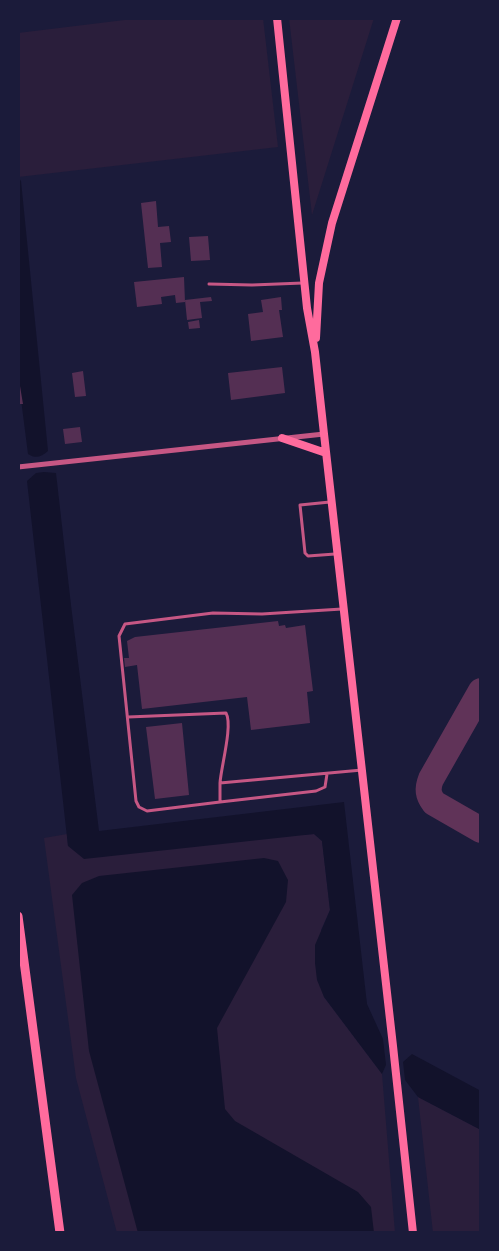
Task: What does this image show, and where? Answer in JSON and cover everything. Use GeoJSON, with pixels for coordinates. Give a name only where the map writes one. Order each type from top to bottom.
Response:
{"type":"FeatureCollection","features":[{"type":"Feature","properties":{"kind":"highway"},"geometry":{"type":"LineString","coordinates":[[18,915],[60,1233]]}},
{"type":"Feature","properties":{"kind":"main road"},"geometry":{"type":"LineString","coordinates":[[277,18],[304,283],[315,352],[413,1233]]}},
{"type":"Feature","properties":{"kind":"main road"},"geometry":{"type":"LineString","coordinates":[[315,352],[319,283],[332,223],[397,18]]}},
{"type":"Feature","properties":{"kind":"main road"},"geometry":{"type":"LineString","coordinates":[[282,438],[326,453]]}},
{"type":"Feature","properties":{"kind":"street"},"geometry":{"type":"LineString","coordinates":[[18,467],[324,434]]}},
{"type":"Feature","properties":{"kind":"lane"},"geometry":{"type":"LineString","coordinates":[[209,284],[304,283]]}},
{"type":"Feature","properties":{"kind":"lane"},"geometry":{"type":"LineString","coordinates":[[331,502],[300,504],[305,553],[308,556],[337,553]]}},
{"type":"Feature","properties":{"kind":"lane"},"geometry":{"type":"LineString","coordinates":[[327,774],[326,787],[316,791],[147,811],[139,807],[136,801],[119,636],[125,624],[213,613],[262,614],[344,609]]}},
{"type":"Feature","properties":{"kind":"lane"},"geometry":{"type":"LineString","coordinates":[[128,717],[226,713],[228,732],[220,783],[220,802]]}},
{"type":"Feature","properties":{"kind":"lane"},"geometry":{"type":"LineString","coordinates":[[220,783],[362,770]]}},
{"type":"Feature","properties":{"kind":"shaded area"},"geometry":{"type":"Polygon","coordinates":[[[141,18],[263,18],[278,147],[18,177],[18,33],[141,18]]]}},
{"type":"Feature","properties":{"kind":"shaded area"},"geometry":{"type":"Polygon","coordinates":[[[289,18],[374,18],[312,215],[289,18]]]}},
{"type":"Feature","properties":{"kind":"shaded area"},"geometry":{"type":"Polygon","coordinates":[[[18,177],[21,181],[48,451],[36,457],[28,454],[18,376],[18,177]]]}},
{"type":"Feature","properties":{"kind":"shaded area"},"geometry":{"type":"Polygon","coordinates":[[[36,473],[56,473],[99,831],[344,802],[367,1004],[383,1039],[386,1065],[382,1074],[324,997],[317,980],[315,945],[330,910],[322,841],[314,834],[84,859],[68,846],[27,481],[36,473]]]}},
{"type":"Feature","properties":{"kind":"shaded area"},"geometry":{"type":"Polygon","coordinates":[[[67,834],[68,846],[314,834],[322,841],[330,910],[321,930],[324,997],[382,1074],[395,1233],[117,1233],[76,1078],[44,838],[67,834]]]}},
{"type":"Feature","properties":{"kind":"shaded area"},"geometry":{"type":"Polygon","coordinates":[[[264,858],[278,861],[288,880],[286,902],[217,1028],[225,1109],[235,1121],[358,1192],[371,1207],[374,1233],[138,1233],[89,1051],[72,895],[82,883],[99,876],[264,858]]]}},
{"type":"Feature","properties":{"kind":"shaded area"},"geometry":{"type":"Polygon","coordinates":[[[412,1054],[481,1091],[481,1130],[418,1097],[405,1080],[403,1062],[412,1054]]]}},
{"type":"Feature","properties":{"kind":"shaded area"},"geometry":{"type":"Polygon","coordinates":[[[418,1097],[481,1130],[481,1233],[433,1233],[418,1097]]]}},
{"type":"Feature","properties":{"kind":"building"},"geometry":{"type":"Polygon","coordinates":[[[156,201],[158,227],[169,226],[171,242],[160,243],[162,267],[148,268],[141,203],[156,201]]]}},
{"type":"Feature","properties":{"kind":"building"},"geometry":{"type":"Polygon","coordinates":[[[208,236],[210,260],[191,261],[189,237],[208,236]]]}},
{"type":"Feature","properties":{"kind":"building"},"geometry":{"type":"Polygon","coordinates":[[[184,277],[185,302],[176,303],[175,295],[161,297],[162,304],[137,307],[134,282],[184,277]]]}},
{"type":"Feature","properties":{"kind":"building"},"geometry":{"type":"Polygon","coordinates":[[[211,297],[212,301],[200,302],[202,318],[187,320],[185,300],[211,297]]]}},
{"type":"Feature","properties":{"kind":"building"},"geometry":{"type":"Polygon","coordinates":[[[281,297],[282,310],[279,310],[283,337],[251,341],[248,314],[263,312],[261,300],[281,297]]]}},
{"type":"Feature","properties":{"kind":"building"},"geometry":{"type":"Polygon","coordinates":[[[199,320],[200,328],[189,329],[188,322],[199,320]]]}},
{"type":"Feature","properties":{"kind":"building"},"geometry":{"type":"Polygon","coordinates":[[[282,367],[285,393],[231,400],[228,373],[282,367]]]}},
{"type":"Feature","properties":{"kind":"building"},"geometry":{"type":"Polygon","coordinates":[[[83,371],[86,396],[75,397],[72,373],[83,371]]]}},
{"type":"Feature","properties":{"kind":"building"},"geometry":{"type":"Polygon","coordinates":[[[19,380],[23,404],[18,404],[19,380]]]}},
{"type":"Feature","properties":{"kind":"building"},"geometry":{"type":"Polygon","coordinates":[[[80,427],[82,442],[65,444],[63,429],[80,427]]]}},
{"type":"Feature","properties":{"kind":"building"},"geometry":{"type":"Polygon","coordinates":[[[278,621],[279,626],[285,625],[286,628],[305,625],[313,691],[307,692],[310,723],[251,730],[247,697],[142,709],[137,665],[125,667],[124,658],[129,658],[127,641],[135,637],[278,621]]]}},
{"type":"Feature","properties":{"kind":"building"},"geometry":{"type":"Polygon","coordinates":[[[182,723],[189,795],[155,799],[146,727],[182,723]]]}},
{"type":"Feature","properties":{"kind":"taxiway"},"geometry":{"type":"LineString","coordinates":[[481,691],[431,779],[429,789],[429,795],[434,803],[481,830]]}}]}
